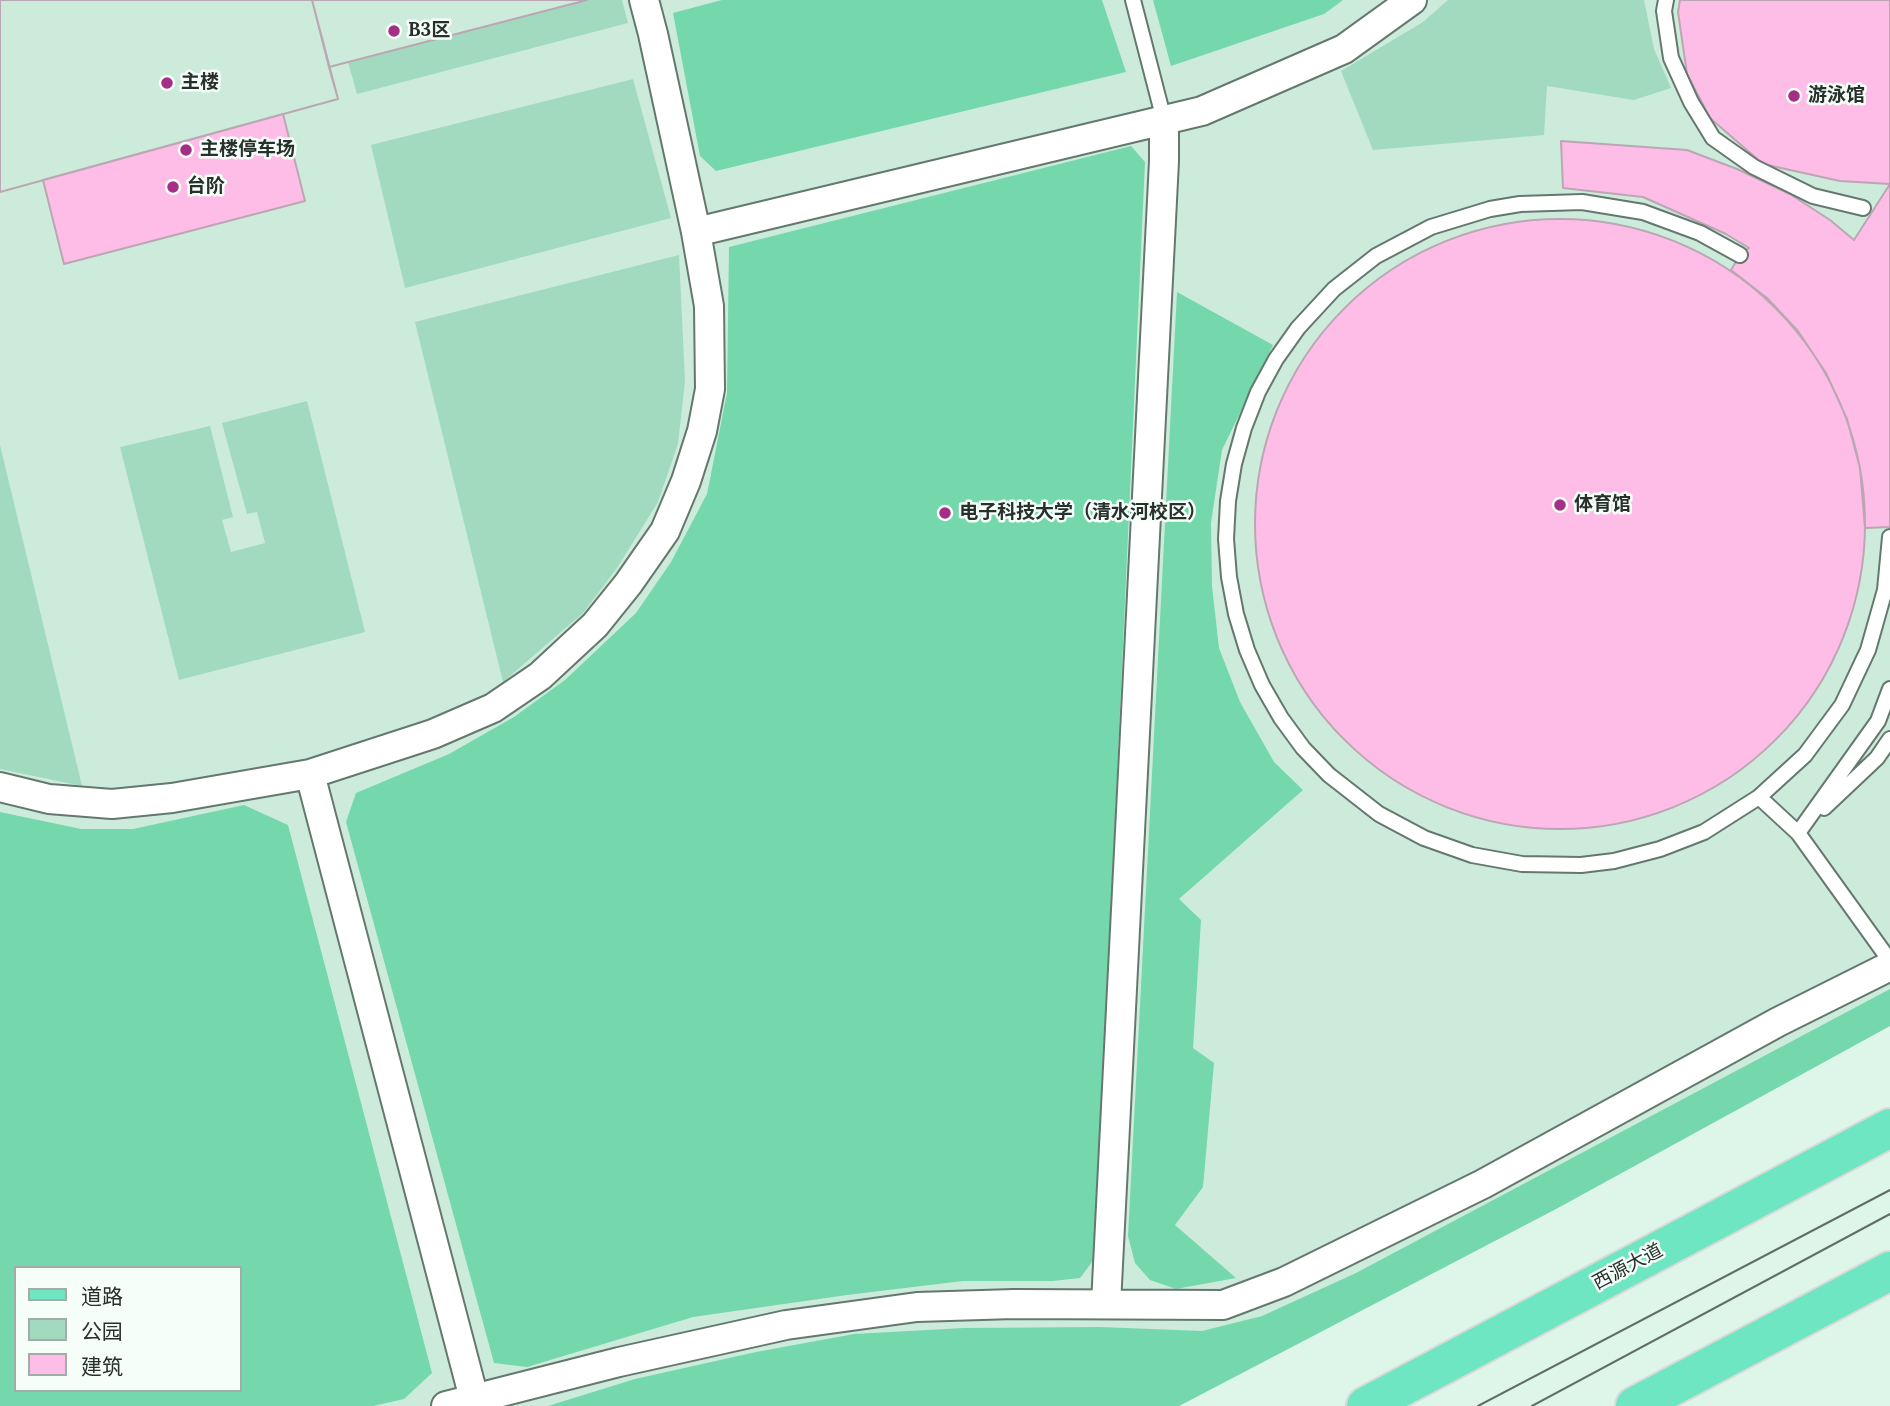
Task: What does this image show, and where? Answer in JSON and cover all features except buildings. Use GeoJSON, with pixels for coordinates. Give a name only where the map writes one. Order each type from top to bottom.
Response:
{"type":"FeatureCollection","features":[{"type":"Feature","properties":{"kind":"main road","name":"西源大道"},"geometry":{"type":"LineString","coordinates":[[1366,1406],[1890,1128]]}},
{"type":"Feature","properties":{"kind":"main road"},"geometry":{"type":"LineString","coordinates":[[1635,1406],[1890,1271]]}},
{"type":"Feature","properties":{"kind":"street"},"geometry":{"type":"LineString","coordinates":[[0,787],[50,799],[112,804],[172,798],[310,774],[432,734],[493,708],[549,667],[595,625],[665,531],[686,481],[702,431],[710,389],[709,306],[696,232],[644,0]]}},
{"type":"Feature","properties":{"kind":"street"},"geometry":{"type":"LineString","coordinates":[[696,232],[1202,111],[1344,49],[1412,0]]}},
{"type":"Feature","properties":{"kind":"street"},"geometry":{"type":"LineString","coordinates":[[1106,1304],[1164,120]]}},
{"type":"Feature","properties":{"kind":"street"},"geometry":{"type":"LineString","coordinates":[[310,774],[475,1402]]}},
{"type":"Feature","properties":{"kind":"street"},"geometry":{"type":"LineString","coordinates":[[446,1406],[475,1402],[618,1362],[786,1325],[917,1307],[1223,1305],[1284,1282],[1483,1184],[1890,964]]}},
{"type":"Feature","properties":{"kind":"lane"},"geometry":{"type":"LineString","coordinates":[[1133,0],[1164,120]]}},
{"type":"Feature","properties":{"kind":"lane"},"geometry":{"type":"LineString","coordinates":[[1666,0],[1664,11],[1671,58],[1691,102],[1713,138],[1763,177],[1813,196],[1863,208]]}},
{"type":"Feature","properties":{"kind":"lane"},"geometry":{"type":"LineString","coordinates":[[1740,255],[1723,239],[1643,212],[1551,201],[1500,207],[1431,227],[1376,256],[1334,289],[1298,328],[1276,359],[1258,392],[1234,464],[1226,539],[1229,577],[1236,614],[1262,685],[1288,728],[1329,775],[1379,814],[1424,838],[1472,855],[1522,864],[1581,865],[1660,849],[1704,832],[1759,797],[1805,755],[1836,714],[1856,678],[1880,610],[1885,590],[1890,537]]}},
{"type":"Feature","properties":{"kind":"lane"},"geometry":{"type":"LineString","coordinates":[[1798,833],[1878,721],[1890,689]]}},
{"type":"Feature","properties":{"kind":"lane"},"geometry":{"type":"LineString","coordinates":[[1798,833],[1877,758],[1890,738]]}},
{"type":"Feature","properties":{"kind":"lane"},"geometry":{"type":"LineString","coordinates":[[1759,797],[1798,833],[1890,964]]}},
{"type":"Feature","properties":{"kind":"shaded area","name":"电子科技大学（清水河校区）"},"geometry":{"type":"Polygon","coordinates":[[[0,0],[1890,0],[1890,1026],[1556,1209],[1179,1406],[0,1406],[0,0]]]}},
{"type":"Feature","properties":{"kind":"green space"},"geometry":{"type":"Polygon","coordinates":[[[587,0],[622,0],[628,23],[357,94],[348,62],[587,0]]]}},
{"type":"Feature","properties":{"kind":"green space"},"geometry":{"type":"Polygon","coordinates":[[[722,0],[1102,0],[1126,72],[716,171],[700,156],[673,13],[722,0]]]}},
{"type":"Feature","properties":{"kind":"green space"},"geometry":{"type":"Polygon","coordinates":[[[1153,0],[1343,0],[1324,14],[1171,66],[1153,0]]]}},
{"type":"Feature","properties":{"kind":"green space"},"geometry":{"type":"Polygon","coordinates":[[[1448,0],[1644,0],[1654,49],[1671,88],[1634,100],[1547,86],[1544,135],[1373,150],[1341,71],[1423,22],[1448,0]]]}},
{"type":"Feature","properties":{"kind":"green space"},"geometry":{"type":"Polygon","coordinates":[[[633,79],[671,218],[405,288],[371,145],[633,79]]]}},
{"type":"Feature","properties":{"kind":"green space"},"geometry":{"type":"Polygon","coordinates":[[[1131,146],[1145,162],[1095,1258],[1080,1278],[1053,1281],[963,1281],[693,1317],[527,1367],[494,1363],[346,822],[356,793],[449,754],[514,717],[565,680],[636,613],[671,562],[707,494],[727,393],[729,247],[1131,146]]]}},
{"type":"Feature","properties":{"kind":"green space"},"geometry":{"type":"Polygon","coordinates":[[[679,255],[685,381],[678,444],[658,502],[617,568],[583,613],[503,682],[415,322],[679,255]]]}},
{"type":"Feature","properties":{"kind":"green space"},"geometry":{"type":"Polygon","coordinates":[[[1177,292],[1273,345],[1222,450],[1211,523],[1212,586],[1219,648],[1240,702],[1274,762],[1303,790],[1179,899],[1201,920],[1193,1048],[1214,1063],[1203,1187],[1175,1225],[1236,1278],[1176,1289],[1150,1280],[1135,1263],[1128,1236],[1177,292]]]}},
{"type":"Feature","properties":{"kind":"green space"},"geometry":{"type":"Polygon","coordinates":[[[307,401],[365,632],[179,680],[120,447],[210,426],[233,517],[222,520],[231,552],[265,543],[257,512],[247,514],[222,423],[307,401]]]}},
{"type":"Feature","properties":{"kind":"green space"},"geometry":{"type":"Polygon","coordinates":[[[0,445],[82,786],[0,769],[0,445]]]}},
{"type":"Feature","properties":{"kind":"green space"},"geometry":{"type":"Polygon","coordinates":[[[244,805],[288,825],[432,1373],[404,1399],[373,1406],[0,1406],[0,812],[81,829],[133,829],[244,805]]]}},
{"type":"Feature","properties":{"kind":"green space"},"geometry":{"type":"Polygon","coordinates":[[[1890,989],[1890,1026],[1556,1209],[1179,1406],[548,1406],[635,1379],[854,1334],[964,1328],[1100,1327],[1202,1331],[1262,1316],[1356,1273],[1890,989]]]}},
{"type":"Feature","properties":{"kind":"tram line"},"geometry":{"type":"LineString","coordinates":[[1478,1406],[1890,1190]]}},
{"type":"Feature","properties":{"kind":"tram line"},"geometry":{"type":"LineString","coordinates":[[1532,1406],[1890,1214]]}},
{"type":"Feature","properties":{"kind":"place","name":"B3区"},"geometry":{"type":"Point","coordinates":[394,31]}},
{"type":"Feature","properties":{"kind":"place","name":"主楼"},"geometry":{"type":"Point","coordinates":[167,83]}},
{"type":"Feature","properties":{"kind":"place","name":"游泳馆"},"geometry":{"type":"Point","coordinates":[1794,96]}},
{"type":"Feature","properties":{"kind":"place","name":"主楼停车场"},"geometry":{"type":"Point","coordinates":[186,150]}},
{"type":"Feature","properties":{"kind":"place","name":"台阶"},"geometry":{"type":"Point","coordinates":[173,187]}},
{"type":"Feature","properties":{"kind":"place","name":"体育馆"},"geometry":{"type":"Point","coordinates":[1560,505]}},
{"type":"Feature","properties":{"kind":"place","name":"电子科技大学（清水河校区）"},"geometry":{"type":"Point","coordinates":[945,513]}}]}
